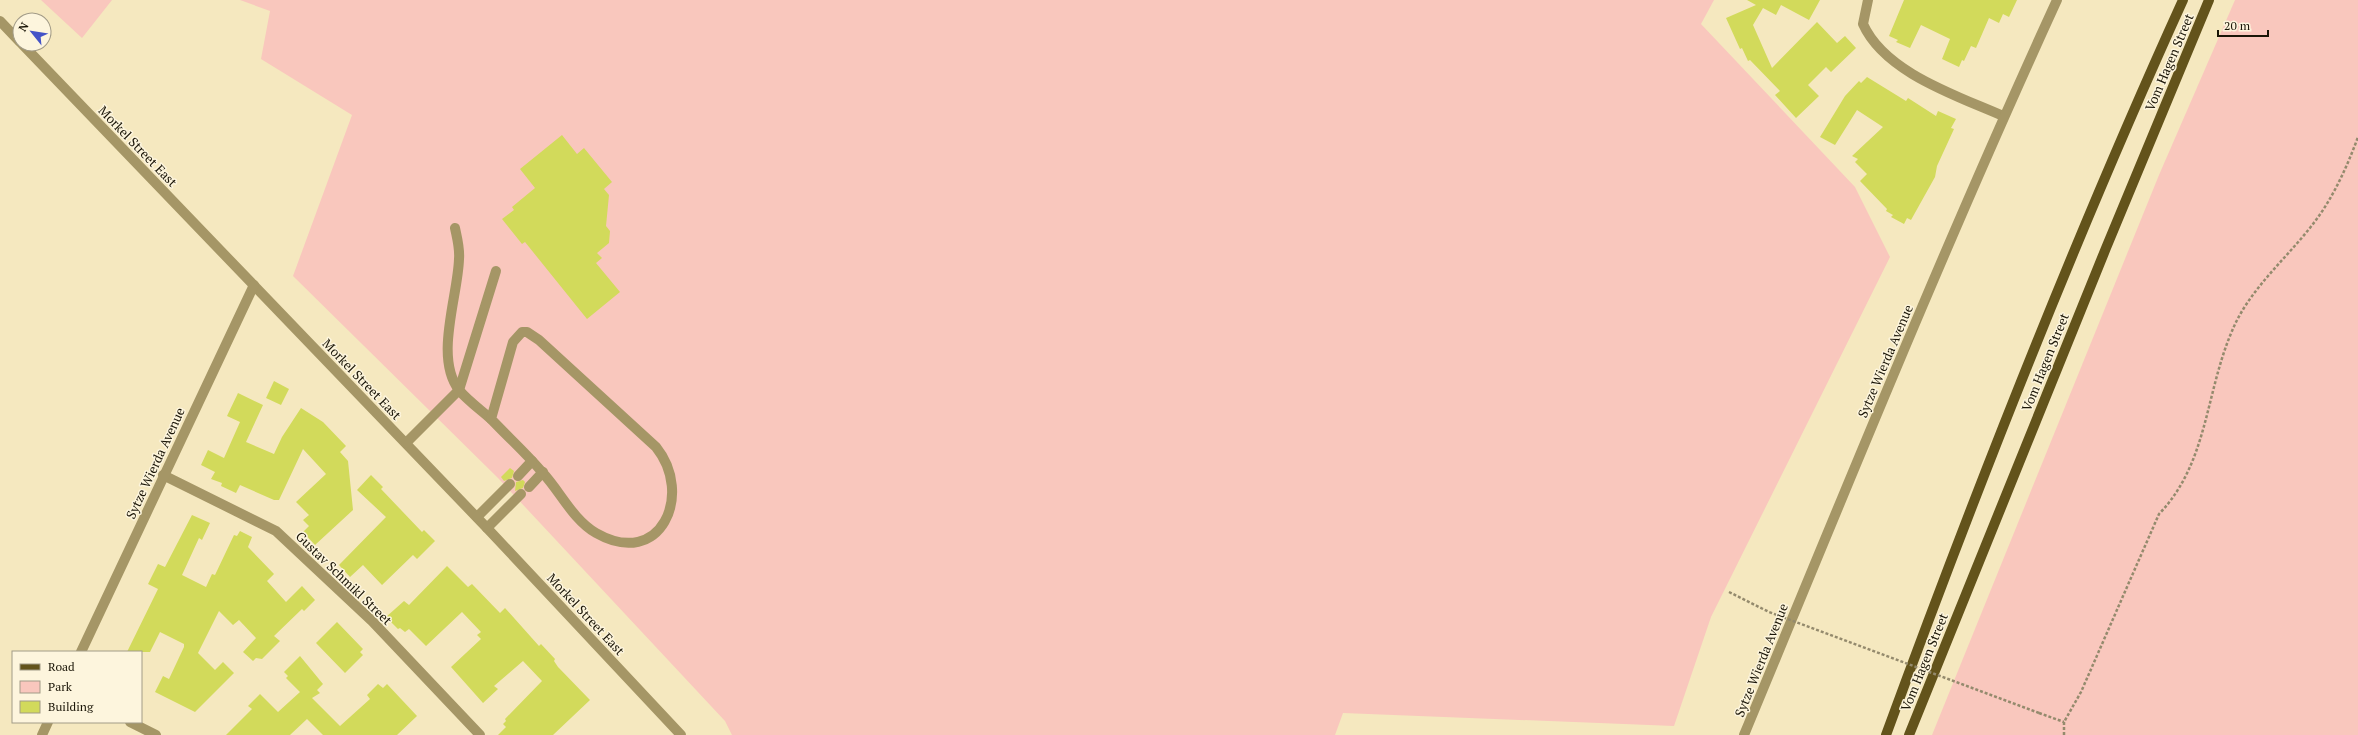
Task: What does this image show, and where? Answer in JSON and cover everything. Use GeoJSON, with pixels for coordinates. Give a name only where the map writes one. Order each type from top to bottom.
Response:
{"type":"FeatureCollection","features":[{"type":"Feature","properties":{"kind":"main road","name":"Vom Hagen Street"},"geometry":{"type":"LineString","coordinates":[[1886,735],[1998,443],[2104,183],[2183,0]]}},
{"type":"Feature","properties":{"kind":"main road","name":"Vom Hagen Street"},"geometry":{"type":"LineString","coordinates":[[1909,735],[2106,248],[2209,0]]}},
{"type":"Feature","properties":{"kind":"street"},"geometry":{"type":"LineString","coordinates":[[1868,0],[1863,24],[1872,40],[1883,51],[1922,80],[2004,116]]}},
{"type":"Feature","properties":{"kind":"street","name":"Sytze Wierda Avenue"},"geometry":{"type":"LineString","coordinates":[[1744,735],[1904,350],[2004,116],[2057,0]]}},
{"type":"Feature","properties":{"kind":"street"},"geometry":{"type":"LineString","coordinates":[[0,21],[12,34]]}},
{"type":"Feature","properties":{"kind":"street","name":"Morkel Street East"},"geometry":{"type":"LineString","coordinates":[[30,52],[477,517],[680,735]]}},
{"type":"Feature","properties":{"kind":"street"},"geometry":{"type":"LineString","coordinates":[[455,228],[460,257],[447,354],[450,367],[459,390],[491,419],[543,472],[583,523],[596,533],[616,541],[630,542],[647,540],[660,531],[667,516],[672,499],[672,483],[664,456],[539,340],[527,332],[517,336],[514,342],[491,419]]}},
{"type":"Feature","properties":{"kind":"street"},"geometry":{"type":"LineString","coordinates":[[406,443],[459,390],[496,271]]}},
{"type":"Feature","properties":{"kind":"street","name":"Sytze Wierda Avenue"},"geometry":{"type":"LineString","coordinates":[[80,651],[254,285]]}},
{"type":"Feature","properties":{"kind":"street"},"geometry":{"type":"LineString","coordinates":[[518,476],[532,461]]}},
{"type":"Feature","properties":{"kind":"street"},"geometry":{"type":"LineString","coordinates":[[529,487],[543,472]]}},
{"type":"Feature","properties":{"kind":"street","name":"Gustav Schmikl Street"},"geometry":{"type":"LineString","coordinates":[[163,475],[276,531],[372,621],[480,735]]}},
{"type":"Feature","properties":{"kind":"street"},"geometry":{"type":"LineString","coordinates":[[477,517],[510,484]]}},
{"type":"Feature","properties":{"kind":"street"},"geometry":{"type":"LineString","coordinates":[[487,528],[521,494]]}},
{"type":"Feature","properties":{"kind":"street"},"geometry":{"type":"LineString","coordinates":[[42,735],[48,723]]}},
{"type":"Feature","properties":{"kind":"street"},"geometry":{"type":"LineString","coordinates":[[132,723],[156,735]]}},
{"type":"Feature","properties":{"kind":"path"},"geometry":{"type":"LineString","coordinates":[[2064,735],[2064,722],[2081,692],[2159,514],[2175,498],[2188,474],[2200,445],[2215,378],[2232,330],[2255,291],[2320,214],[2343,176],[2358,137]]}},
{"type":"Feature","properties":{"kind":"path"},"geometry":{"type":"LineString","coordinates":[[1730,592],[1769,612],[2064,722]]}},
{"type":"Feature","properties":{"kind":"green space"},"geometry":{"type":"Polygon","coordinates":[[[41,0],[112,0],[82,38],[41,0]]]}},
{"type":"Feature","properties":{"kind":"green space"},"geometry":{"type":"Polygon","coordinates":[[[240,0],[1714,0],[1701,24],[1855,187],[1890,257],[1711,617],[1674,726],[1343,713],[1335,735],[732,735],[725,721],[498,478],[293,276],[352,115],[261,59],[270,11],[240,0]]]}},
{"type":"Feature","properties":{"kind":"green space"},"geometry":{"type":"Polygon","coordinates":[[[2235,0],[2358,0],[2358,735],[1932,735],[2159,175],[2235,0]]]}},
{"type":"Feature","properties":{"kind":"building"},"geometry":{"type":"Polygon","coordinates":[[[1747,0],[1820,0],[1809,20],[1781,5],[1776,15],[1763,8],[1753,25],[1772,68],[1817,22],[1837,43],[1845,36],[1856,48],[1831,72],[1826,67],[1808,85],[1819,96],[1796,118],[1775,95],[1780,91],[1750,60],[1748,61],[1742,48],[1740,49],[1726,18],[1756,5],[1747,0]]]}},
{"type":"Feature","properties":{"kind":"building"},"geometry":{"type":"Polygon","coordinates":[[[1904,0],[2017,0],[2009,17],[2003,14],[1999,23],[1989,18],[1976,48],[1971,46],[1964,61],[1962,60],[1959,67],[1942,59],[1950,39],[1921,25],[1910,48],[1896,42],[1898,40],[1889,36],[1904,0]]]}},
{"type":"Feature","properties":{"kind":"building"},"geometry":{"type":"Polygon","coordinates":[[[1867,77],[1906,101],[1908,98],[1936,116],[1938,111],[1956,119],[1951,128],[1954,129],[1937,166],[1935,177],[1911,220],[1907,218],[1904,224],[1891,217],[1893,215],[1886,211],[1887,209],[1860,181],[1867,174],[1855,162],[1858,159],[1852,156],[1883,127],[1857,110],[1835,145],[1820,137],[1845,96],[1859,81],[1861,83],[1867,77]]]}},
{"type":"Feature","properties":{"kind":"building"},"geometry":{"type":"Polygon","coordinates":[[[562,135],[577,154],[584,148],[612,182],[604,189],[609,195],[606,226],[610,231],[609,243],[597,253],[602,258],[596,263],[620,292],[587,319],[525,242],[522,244],[502,219],[514,210],[512,207],[535,188],[520,169],[562,135]]]}},
{"type":"Feature","properties":{"kind":"building"},"geometry":{"type":"Polygon","coordinates":[[[274,381],[289,389],[281,405],[266,398],[274,381]]]}},
{"type":"Feature","properties":{"kind":"building"},"geometry":{"type":"Polygon","coordinates":[[[238,393],[263,405],[246,442],[274,454],[282,437],[301,408],[323,422],[346,446],[340,452],[348,461],[353,510],[315,545],[303,532],[309,526],[303,520],[309,515],[296,502],[326,474],[303,449],[279,500],[274,500],[240,485],[236,493],[221,486],[222,483],[211,479],[215,472],[201,465],[208,450],[224,458],[240,422],[227,416],[238,393]]]}},
{"type":"Feature","properties":{"kind":"building"},"geometry":{"type":"Polygon","coordinates":[[[510,468],[514,471],[512,478],[504,481],[501,477],[510,468]]]}},
{"type":"Feature","properties":{"kind":"building"},"geometry":{"type":"Polygon","coordinates":[[[371,475],[383,487],[381,489],[422,532],[424,530],[435,541],[417,559],[413,555],[382,585],[363,565],[350,577],[339,565],[386,517],[357,490],[371,475]]]}},
{"type":"Feature","properties":{"kind":"building"},"geometry":{"type":"Polygon","coordinates":[[[523,480],[525,482],[523,488],[515,491],[516,482],[523,480]]]}},
{"type":"Feature","properties":{"kind":"building"},"geometry":{"type":"Polygon","coordinates":[[[192,515],[210,523],[202,540],[199,538],[182,575],[206,587],[212,574],[215,575],[234,535],[237,536],[240,531],[252,537],[248,547],[274,574],[267,581],[286,602],[302,586],[315,600],[304,611],[302,609],[274,636],[280,641],[262,659],[256,658],[253,661],[243,652],[256,638],[239,620],[233,625],[219,611],[198,653],[215,670],[223,662],[234,673],[195,712],[155,692],[163,676],[169,679],[184,644],[160,632],[150,652],[127,651],[158,589],[148,584],[158,564],[165,567],[192,515]]]}},
{"type":"Feature","properties":{"kind":"building"},"geometry":{"type":"Polygon","coordinates":[[[447,566],[468,587],[472,584],[500,613],[505,608],[539,646],[541,644],[555,659],[554,661],[558,667],[590,700],[553,735],[498,735],[506,727],[503,724],[506,721],[505,719],[542,681],[523,661],[494,686],[498,689],[483,703],[451,667],[481,639],[477,635],[481,632],[462,612],[426,646],[409,629],[405,632],[400,628],[398,629],[386,617],[404,601],[409,605],[447,566]]]}},
{"type":"Feature","properties":{"kind":"building"},"geometry":{"type":"Polygon","coordinates":[[[337,622],[363,649],[360,652],[363,655],[345,673],[316,643],[337,622]]]}},
{"type":"Feature","properties":{"kind":"building"},"geometry":{"type":"Polygon","coordinates":[[[300,656],[323,684],[317,690],[320,693],[312,698],[340,726],[370,699],[367,695],[378,684],[383,688],[387,684],[417,716],[397,735],[323,735],[307,719],[290,735],[226,735],[252,709],[248,706],[260,694],[278,712],[300,692],[286,678],[288,676],[284,672],[300,656]]]}}]}
